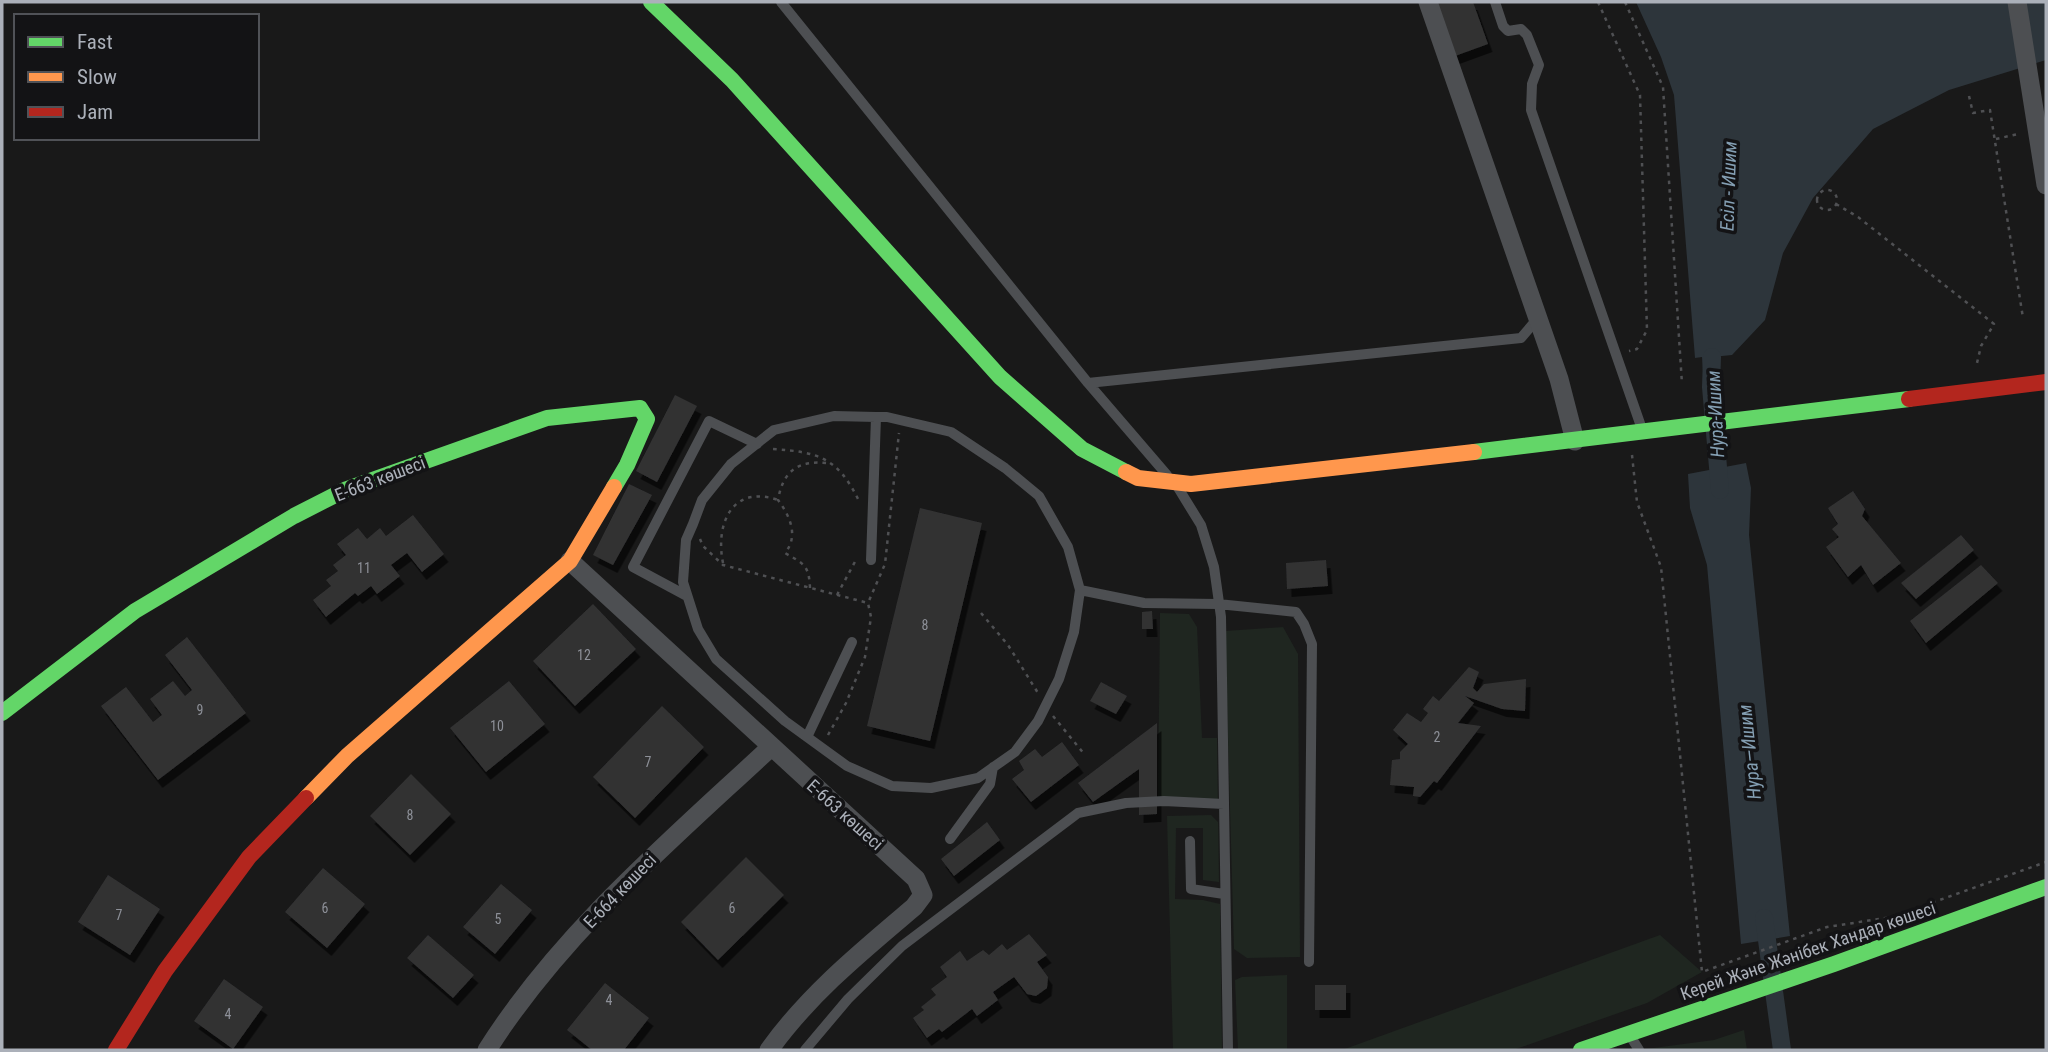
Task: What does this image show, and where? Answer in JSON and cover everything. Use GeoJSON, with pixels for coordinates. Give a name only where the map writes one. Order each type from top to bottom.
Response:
{"type":"FeatureCollection","features":[{"type":"Feature","properties":{"kind":"street"},"geometry":{"type":"LineString","coordinates":[[651,2],[732,80],[1000,377],[1082,449],[1138,478],[1191,485],[1575,441],[2046,382]]}},
{"type":"Feature","properties":{"kind":"street"},"geometry":{"type":"LineString","coordinates":[[1428,2],[1539,318],[1575,441]]}},
{"type":"Feature","properties":{"kind":"street"},"geometry":{"type":"LineString","coordinates":[[2017,2],[2046,185]]}},
{"type":"Feature","properties":{"kind":"street","name":"Е-663 көшесі"},"geometry":{"type":"LineString","coordinates":[[2,713],[135,611],[294,516],[346,489],[547,418],[640,408],[647,419],[627,465],[570,561],[347,756],[248,857],[165,971],[116,1050]]}},
{"type":"Feature","properties":{"kind":"street","name":"Е-663 көшесі"},"geometry":{"type":"LineString","coordinates":[[570,561],[916,879],[923,895],[914,906],[832,977],[785,1028],[769,1050]]}},
{"type":"Feature","properties":{"kind":"street","name":"Е-664 көшесі"},"geometry":{"type":"LineString","coordinates":[[487,1050],[509,1015],[613,894],[771,747]]}},
{"type":"Feature","properties":{"kind":"street","name":"Керей Және Жәнібек Хандар көшесі"},"geometry":{"type":"LineString","coordinates":[[1581,1050],[1834,964],[2046,887]]}},
{"type":"Feature","properties":{"kind":"lane"},"geometry":{"type":"LineString","coordinates":[[781,2],[1088,383],[1176,484],[1201,525],[1214,567],[1221,617],[1228,1050]]}},
{"type":"Feature","properties":{"kind":"lane"},"geometry":{"type":"LineString","coordinates":[[1494,2],[1503,26],[1508,31],[1521,29],[1527,35],[1539,65],[1532,84],[1531,110],[1616,354],[1637,433]]}},
{"type":"Feature","properties":{"kind":"lane"},"geometry":{"type":"LineString","coordinates":[[1088,383],[1521,338],[1539,318]]}},
{"type":"Feature","properties":{"kind":"lane"},"geometry":{"type":"LineString","coordinates":[[834,416],[901,420],[951,432],[1005,468],[1039,496],[1068,547],[1080,590],[1074,632],[1059,679],[1038,722],[1015,751],[978,778],[931,788],[892,786],[847,766],[785,721],[716,659],[698,629],[683,582],[686,540],[702,500],[731,464],[774,430],[834,416]]}},
{"type":"Feature","properties":{"kind":"lane"},"geometry":{"type":"LineString","coordinates":[[871,560],[877,417]]}},
{"type":"Feature","properties":{"kind":"lane"},"geometry":{"type":"LineString","coordinates":[[687,596],[633,567],[709,421],[755,445]]}},
{"type":"Feature","properties":{"kind":"lane"},"geometry":{"type":"LineString","coordinates":[[1080,590],[1143,603],[1219,604],[1296,612],[1304,624],[1311,644],[1310,962]]}},
{"type":"Feature","properties":{"kind":"lane"},"geometry":{"type":"LineString","coordinates":[[807,737],[852,642]]}},
{"type":"Feature","properties":{"kind":"lane"},"geometry":{"type":"LineString","coordinates":[[950,839],[990,783],[993,767]]}},
{"type":"Feature","properties":{"kind":"lane"},"geometry":{"type":"LineString","coordinates":[[805,1050],[848,999],[902,946],[1078,813],[1137,802],[1224,804]]}},
{"type":"Feature","properties":{"kind":"lane"},"geometry":{"type":"LineString","coordinates":[[1190,841],[1191,889],[1224,894]]}},
{"type":"Feature","properties":{"kind":"lane"},"geometry":{"type":"LineString","coordinates":[[1629,1033],[1639,1050]]}},
{"type":"Feature","properties":{"kind":"path"},"geometry":{"type":"LineString","coordinates":[[1598,2],[1640,95],[1647,330],[1637,349],[1616,354]]}},
{"type":"Feature","properties":{"kind":"path"},"geometry":{"type":"LineString","coordinates":[[1625,2],[1663,87],[1682,384]]}},
{"type":"Feature","properties":{"kind":"path"},"geometry":{"type":"LineString","coordinates":[[1969,96],[1973,113],[1990,110],[2023,318]]}},
{"type":"Feature","properties":{"kind":"path"},"geometry":{"type":"LineString","coordinates":[[1996,139],[2018,134]]}},
{"type":"Feature","properties":{"kind":"path"},"geometry":{"type":"LineString","coordinates":[[1826,190],[1833,192],[1837,197],[1836,204],[1830,210],[1824,210],[1818,203],[1818,196],[1826,190]]}},
{"type":"Feature","properties":{"kind":"path"},"geometry":{"type":"LineString","coordinates":[[1836,204],[1858,217],[1994,324],[1981,346],[1977,363]]}},
{"type":"Feature","properties":{"kind":"path"},"geometry":{"type":"LineString","coordinates":[[821,747],[846,704],[865,657],[871,617],[868,603],[885,564],[901,420]]}},
{"type":"Feature","properties":{"kind":"path"},"geometry":{"type":"LineString","coordinates":[[1637,433],[1637,502],[1661,567],[1702,972],[1827,927],[1892,917],[2046,862]]}},
{"type":"Feature","properties":{"kind":"path"},"geometry":{"type":"LineString","coordinates":[[755,445],[812,452],[837,468],[851,484],[860,502]]}},
{"type":"Feature","properties":{"kind":"path"},"geometry":{"type":"LineString","coordinates":[[778,500],[787,475],[802,464],[830,463]]}},
{"type":"Feature","properties":{"kind":"path"},"geometry":{"type":"LineString","coordinates":[[723,565],[719,538],[727,515],[737,504],[750,497],[763,495],[778,500],[788,513],[793,527],[789,548],[785,553],[802,563],[809,571],[810,588]]}},
{"type":"Feature","properties":{"kind":"path"},"geometry":{"type":"LineString","coordinates":[[692,524],[703,546],[723,565],[868,603]]}},
{"type":"Feature","properties":{"kind":"path"},"geometry":{"type":"LineString","coordinates":[[837,595],[858,553]]}},
{"type":"Feature","properties":{"kind":"path"},"geometry":{"type":"LineString","coordinates":[[981,613],[1008,645],[1046,706],[1085,755]]}},
{"type":"Feature","properties":{"kind":"shaded area"},"geometry":{"type":"Polygon","coordinates":[[[1160,613],[1189,614],[1197,627],[1202,738],[1217,738],[1218,799],[1158,801],[1160,613]]]}},
{"type":"Feature","properties":{"kind":"shaded area"},"geometry":{"type":"Polygon","coordinates":[[[1283,627],[1298,654],[1300,957],[1247,958],[1234,949],[1225,631],[1283,627]]]}},
{"type":"Feature","properties":{"kind":"shaded area"},"geometry":{"type":"Polygon","coordinates":[[[1218,810],[1219,882],[1203,880],[1203,828],[1176,828],[1175,899],[1220,904],[1222,1050],[1173,1050],[1167,816],[1211,815],[1218,822],[1218,810]]]}},
{"type":"Feature","properties":{"kind":"shaded area"},"geometry":{"type":"Polygon","coordinates":[[[1660,935],[1702,972],[1647,1003],[1513,1050],[1342,1050],[1660,935]]]}},
{"type":"Feature","properties":{"kind":"shaded area"},"geometry":{"type":"Polygon","coordinates":[[[1287,975],[1287,1050],[1238,1050],[1235,980],[1242,977],[1287,975]]]}},
{"type":"Feature","properties":{"kind":"shaded area"},"geometry":{"type":"Polygon","coordinates":[[[1744,1030],[1747,1050],[1638,1050],[1714,1040],[1744,1030]]]}},
{"type":"Feature","properties":{"kind":"water","name":"Есіл - Ишим"},"geometry":{"type":"Polygon","coordinates":[[[1636,2],[2046,2],[2046,60],[1949,90],[1873,129],[1813,198],[1783,253],[1765,320],[1732,355],[1712,357],[1715,386],[1704,387],[1702,357],[1695,358],[1674,95],[1661,57],[1636,2]]]}},
{"type":"Feature","properties":{"kind":"water"},"geometry":{"type":"Polygon","coordinates":[[[1746,463],[1751,488],[1749,535],[1790,936],[1741,944],[1707,565],[1690,508],[1688,474],[1746,463]]]}},
{"type":"Feature","properties":{"kind":"building"},"geometry":{"type":"Polygon","coordinates":[[[1435,2],[1473,2],[1488,44],[1455,56],[1435,2]]]}},
{"type":"Feature","properties":{"kind":"building"},"geometry":{"type":"Polygon","coordinates":[[[675,395],[697,406],[657,482],[636,471],[675,395]]]}},
{"type":"Feature","properties":{"kind":"building"},"geometry":{"type":"Polygon","coordinates":[[[629,484],[652,495],[613,565],[593,555],[629,484]]]}},
{"type":"Feature","properties":{"kind":"building"},"geometry":{"type":"Polygon","coordinates":[[[1853,491],[1865,509],[1862,516],[1901,563],[1873,585],[1861,565],[1848,577],[1826,547],[1839,537],[1832,529],[1838,524],[1828,508],[1853,491]]]}},
{"type":"Feature","properties":{"kind":"building"},"geometry":{"type":"Polygon","coordinates":[[[920,508],[982,523],[930,741],[867,726],[920,508]]]}},
{"type":"Feature","properties":{"kind":"building"},"geometry":{"type":"Polygon","coordinates":[[[413,515],[444,554],[422,572],[407,553],[391,565],[400,576],[377,594],[371,586],[358,596],[355,593],[326,617],[313,600],[331,586],[326,580],[338,571],[333,565],[346,555],[337,544],[358,528],[367,539],[380,528],[386,536],[413,515]]]}},
{"type":"Feature","properties":{"kind":"building"},"geometry":{"type":"Polygon","coordinates":[[[1961,535],[1974,550],[1916,599],[1901,583],[1961,535]]]}},
{"type":"Feature","properties":{"kind":"building"},"geometry":{"type":"Polygon","coordinates":[[[1326,560],[1328,586],[1287,589],[1286,563],[1326,560]]]}},
{"type":"Feature","properties":{"kind":"building"},"geometry":{"type":"Polygon","coordinates":[[[1981,565],[1998,583],[1926,643],[1910,621],[1981,565]]]}},
{"type":"Feature","properties":{"kind":"building"},"geometry":{"type":"Polygon","coordinates":[[[593,604],[636,649],[575,706],[533,661],[593,604]]]}},
{"type":"Feature","properties":{"kind":"building"},"geometry":{"type":"Polygon","coordinates":[[[1152,611],[1153,629],[1142,629],[1142,612],[1152,611]]]}},
{"type":"Feature","properties":{"kind":"building"},"geometry":{"type":"Polygon","coordinates":[[[187,637],[246,713],[158,780],[101,706],[126,687],[153,722],[162,715],[150,699],[173,681],[185,696],[192,690],[165,655],[187,637]]]}},
{"type":"Feature","properties":{"kind":"building"},"geometry":{"type":"Polygon","coordinates":[[[1469,667],[1479,672],[1473,688],[1477,692],[1484,684],[1526,679],[1525,711],[1502,709],[1465,696],[1474,703],[1458,723],[1481,726],[1437,783],[1434,781],[1420,797],[1413,796],[1414,787],[1390,785],[1392,760],[1400,759],[1400,752],[1408,744],[1393,730],[1407,713],[1421,722],[1428,713],[1423,709],[1433,696],[1439,701],[1469,667]]]}},
{"type":"Feature","properties":{"kind":"building"},"geometry":{"type":"Polygon","coordinates":[[[509,681],[545,724],[486,772],[450,728],[509,681]]]}},
{"type":"Feature","properties":{"kind":"building"},"geometry":{"type":"Polygon","coordinates":[[[1101,682],[1127,696],[1116,714],[1090,701],[1101,682]]]}},
{"type":"Feature","properties":{"kind":"building"},"geometry":{"type":"Polygon","coordinates":[[[662,706],[704,747],[635,818],[593,777],[662,706]]]}},
{"type":"Feature","properties":{"kind":"building"},"geometry":{"type":"Polygon","coordinates":[[[1157,723],[1157,814],[1139,815],[1139,769],[1093,802],[1078,783],[1157,723]]]}},
{"type":"Feature","properties":{"kind":"building"},"geometry":{"type":"Polygon","coordinates":[[[1062,742],[1079,765],[1031,802],[1012,779],[1024,770],[1019,761],[1035,749],[1042,757],[1062,742]]]}},
{"type":"Feature","properties":{"kind":"building"},"geometry":{"type":"Polygon","coordinates":[[[411,774],[451,814],[410,855],[370,816],[411,774]]]}},
{"type":"Feature","properties":{"kind":"building"},"geometry":{"type":"Polygon","coordinates":[[[987,822],[1000,840],[954,876],[941,859],[987,822]]]}},
{"type":"Feature","properties":{"kind":"building"},"geometry":{"type":"Polygon","coordinates":[[[746,857],[784,895],[718,960],[681,922],[746,857]]]}},
{"type":"Feature","properties":{"kind":"building"},"geometry":{"type":"Polygon","coordinates":[[[323,868],[365,904],[327,948],[285,912],[323,868]]]}},
{"type":"Feature","properties":{"kind":"building"},"geometry":{"type":"Polygon","coordinates":[[[108,875],[160,909],[130,955],[78,922],[108,875]]]}},
{"type":"Feature","properties":{"kind":"building"},"geometry":{"type":"Polygon","coordinates":[[[501,884],[532,910],[495,954],[463,927],[501,884]]]}},
{"type":"Feature","properties":{"kind":"building"},"geometry":{"type":"Polygon","coordinates":[[[1029,934],[1047,955],[1037,962],[1048,977],[1047,988],[1036,996],[1027,994],[1014,977],[993,992],[998,1000],[977,1016],[972,1009],[942,1032],[939,1029],[927,1038],[913,1018],[924,1010],[921,1007],[936,995],[931,989],[947,977],[940,967],[960,951],[967,961],[983,950],[989,955],[1002,944],[1007,950],[1029,934]]]}},
{"type":"Feature","properties":{"kind":"building"},"geometry":{"type":"Polygon","coordinates":[[[428,935],[474,975],[453,998],[407,958],[428,935]]]}},
{"type":"Feature","properties":{"kind":"building"},"geometry":{"type":"Polygon","coordinates":[[[224,979],[263,1007],[233,1049],[194,1021],[224,979]]]}},
{"type":"Feature","properties":{"kind":"building"},"geometry":{"type":"Polygon","coordinates":[[[605,983],[649,1018],[624,1050],[592,1050],[567,1030],[605,983]]]}},
{"type":"Feature","properties":{"kind":"building"},"geometry":{"type":"Polygon","coordinates":[[[1315,985],[1346,985],[1346,1010],[1315,1010],[1315,985]]]}},
{"type":"Feature","properties":{"kind":"waterway","name":"Нура-Ишим"},"geometry":{"type":"LineString","coordinates":[[1712,357],[1711,387],[1720,490]]}},
{"type":"Feature","properties":{"kind":"waterway","name":"Нура—Ишим"},"geometry":{"type":"LineString","coordinates":[[1764,918],[1782,1050]]}},
{"type":"Feature","properties":{"kind":"traffic: fast"},"geometry":{"type":"LineString","coordinates":[[651,2],[732,80],[1000,377],[1082,449],[1126,472]]}},
{"type":"Feature","properties":{"kind":"traffic: fast"},"geometry":{"type":"LineString","coordinates":[[1474,452],[1909,399]]}},
{"type":"Feature","properties":{"kind":"traffic: fast"},"geometry":{"type":"LineString","coordinates":[[2,713],[135,611],[294,516],[347,489],[547,418],[640,408],[647,419],[614,487]]}},
{"type":"Feature","properties":{"kind":"traffic: fast"},"geometry":{"type":"LineString","coordinates":[[1581,1050],[1834,964],[2046,887]]}},
{"type":"Feature","properties":{"kind":"traffic: slow"},"geometry":{"type":"LineString","coordinates":[[1126,472],[1138,478],[1191,484],[1474,452]]}},
{"type":"Feature","properties":{"kind":"traffic: slow"},"geometry":{"type":"LineString","coordinates":[[306,798],[347,756],[570,561],[614,487]]}},
{"type":"Feature","properties":{"kind":"traffic: jam"},"geometry":{"type":"LineString","coordinates":[[1909,399],[2046,382]]}},
{"type":"Feature","properties":{"kind":"traffic: jam"},"geometry":{"type":"LineString","coordinates":[[116,1050],[165,971],[249,857],[306,798]]}}]}
